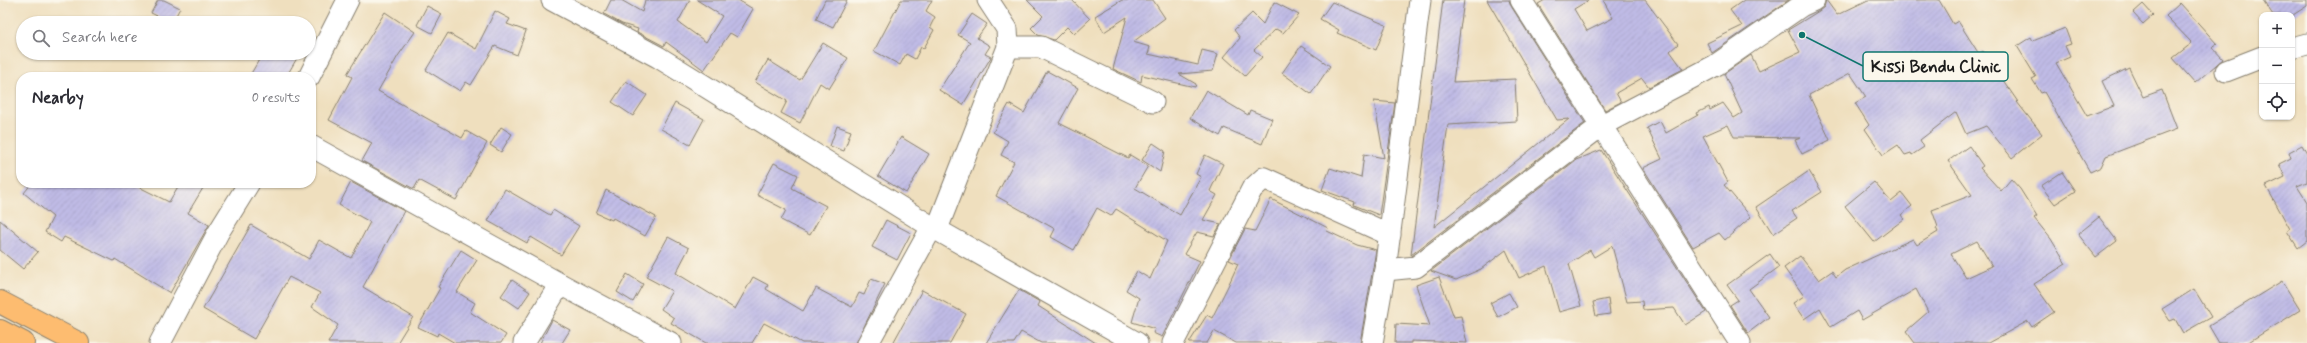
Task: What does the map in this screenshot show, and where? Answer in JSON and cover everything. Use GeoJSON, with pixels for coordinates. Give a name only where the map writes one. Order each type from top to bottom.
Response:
{"type":"FeatureCollection","features":[{"type":"Feature","properties":{"kind":"highway"},"geometry":{"type":"LineString","coordinates":[[0,302],[78,343]]}},
{"type":"Feature","properties":{"kind":"highway"},"geometry":{"type":"LineString","coordinates":[[0,331],[22,343]]}},
{"type":"Feature","properties":{"kind":"street"},"geometry":{"type":"LineString","coordinates":[[312,72],[348,0]]}},
{"type":"Feature","properties":{"kind":"street"},"geometry":{"type":"LineString","coordinates":[[552,0],[658,57],[935,228],[1137,343]]}},
{"type":"Feature","properties":{"kind":"street"},"geometry":{"type":"LineString","coordinates":[[868,343],[935,228],[1008,47],[1007,30],[988,0]]}},
{"type":"Feature","properties":{"kind":"street"},"geometry":{"type":"LineString","coordinates":[[1372,343],[1390,235],[1420,0]]}},
{"type":"Feature","properties":{"kind":"street"},"geometry":{"type":"LineString","coordinates":[[1521,0],[1740,343]]}},
{"type":"Feature","properties":{"kind":"street"},"geometry":{"type":"LineString","coordinates":[[1385,270],[1416,267],[1602,126],[1716,65],[1801,6],[1814,0]]}},
{"type":"Feature","properties":{"kind":"street"},"geometry":{"type":"LineString","coordinates":[[2295,47],[2307,44]]}},
{"type":"Feature","properties":{"kind":"street"},"geometry":{"type":"LineString","coordinates":[[1008,47],[1041,47],[1153,102]]}},
{"type":"Feature","properties":{"kind":"street"},"geometry":{"type":"LineString","coordinates":[[2226,71],[2259,58]]}},
{"type":"Feature","properties":{"kind":"street"},"geometry":{"type":"LineString","coordinates":[[316,149],[560,284],[671,343]]}},
{"type":"Feature","properties":{"kind":"street"},"geometry":{"type":"LineString","coordinates":[[1174,343],[1252,188],[1264,178],[1390,235]]}},
{"type":"Feature","properties":{"kind":"street"},"geometry":{"type":"LineString","coordinates":[[160,343],[218,233],[246,188]]}},
{"type":"Feature","properties":{"kind":"street"},"geometry":{"type":"LineString","coordinates":[[524,343],[560,284]]}},
{"type":"Feature","properties":{"kind":"building"},"geometry":{"type":"Polygon","coordinates":[[[158,0],[164,0],[180,8],[176,16],[157,16],[151,13],[158,0]]]}},
{"type":"Feature","properties":{"kind":"building"},"geometry":{"type":"Polygon","coordinates":[[[611,0],[621,0],[642,12],[645,0],[690,0],[678,22],[706,42],[722,16],[697,0],[738,0],[753,9],[737,37],[730,33],[704,70],[666,42],[664,46],[637,32],[638,29],[622,24],[604,14],[611,0]]]}},
{"type":"Feature","properties":{"kind":"building"},"geometry":{"type":"Polygon","coordinates":[[[825,0],[847,0],[833,27],[816,19],[825,0]]]}},
{"type":"Feature","properties":{"kind":"building"},"geometry":{"type":"Polygon","coordinates":[[[901,0],[932,0],[926,11],[935,17],[930,27],[934,30],[924,48],[921,47],[915,59],[906,54],[900,65],[874,51],[901,0]]]}},
{"type":"Feature","properties":{"kind":"building"},"geometry":{"type":"Polygon","coordinates":[[[1027,0],[1072,0],[1090,19],[1074,34],[1067,27],[1054,40],[1038,35],[1031,28],[1043,16],[1027,0]]]}},
{"type":"Feature","properties":{"kind":"building"},"geometry":{"type":"Polygon","coordinates":[[[1122,0],[1153,0],[1165,18],[1133,42],[1150,47],[1148,54],[1198,65],[1202,50],[1218,54],[1213,71],[1179,74],[1196,84],[1195,87],[1142,75],[1141,82],[1113,69],[1127,17],[1104,32],[1095,16],[1122,0]]]}},
{"type":"Feature","properties":{"kind":"building"},"geometry":{"type":"Polygon","coordinates":[[[1443,0],[1464,0],[1453,82],[1515,79],[1517,121],[1448,125],[1434,227],[1569,119],[1557,120],[1487,0],[1509,0],[1511,6],[1585,123],[1411,255],[1443,0]]]}},
{"type":"Feature","properties":{"kind":"building"},"geometry":{"type":"Polygon","coordinates":[[[1545,0],[1589,0],[1574,9],[1587,31],[1613,18],[1603,0],[1645,0],[1678,44],[1670,51],[1683,69],[1649,87],[1642,78],[1616,93],[1621,102],[1605,110],[1538,4],[1545,0]]]}},
{"type":"Feature","properties":{"kind":"building"},"geometry":{"type":"Polygon","coordinates":[[[1744,0],[1789,0],[1712,53],[1707,43],[1742,26],[1730,10],[1744,0]]]}},
{"type":"Feature","properties":{"kind":"building"},"geometry":{"type":"Polygon","coordinates":[[[1826,0],[1837,15],[1868,0],[1939,0],[1953,24],[1958,21],[1979,54],[1983,51],[2017,102],[2042,134],[2012,158],[1986,126],[1966,134],[1956,112],[1920,140],[1924,147],[1912,155],[1911,153],[1905,155],[1898,145],[1883,155],[1865,129],[1869,125],[1855,103],[1866,97],[1850,73],[1809,95],[1830,140],[1802,154],[1795,140],[1801,138],[1734,137],[1728,125],[1703,136],[1728,182],[1724,185],[1751,217],[1725,240],[1719,233],[1693,247],[1643,168],[1662,159],[1647,128],[1660,121],[1666,133],[1698,115],[1697,113],[1709,107],[1710,110],[1723,103],[1734,118],[1742,113],[1724,74],[1751,55],[1759,71],[1800,52],[1788,30],[1819,11],[1824,7],[1826,0]]]}},
{"type":"Feature","properties":{"kind":"building"},"geometry":{"type":"Polygon","coordinates":[[[2263,0],[2307,0],[2307,6],[2295,14],[2295,12],[2271,12],[2263,0]]]}},
{"type":"Feature","properties":{"kind":"building"},"geometry":{"type":"Polygon","coordinates":[[[1274,2],[1299,15],[1283,33],[1276,29],[1254,50],[1262,57],[1245,76],[1224,57],[1240,38],[1234,30],[1252,13],[1263,24],[1274,2]]]}},
{"type":"Feature","properties":{"kind":"building"},"geometry":{"type":"Polygon","coordinates":[[[1332,2],[1386,25],[1376,50],[1337,33],[1339,30],[1320,19],[1332,2]]]}},
{"type":"Feature","properties":{"kind":"building"},"geometry":{"type":"Polygon","coordinates":[[[2180,3],[2217,44],[2212,47],[2223,59],[2195,83],[2173,58],[2192,43],[2166,16],[2180,3]]]}},
{"type":"Feature","properties":{"kind":"building"},"geometry":{"type":"Polygon","coordinates":[[[2143,4],[2153,15],[2143,24],[2133,13],[2143,4]]]}},
{"type":"Feature","properties":{"kind":"building"},"geometry":{"type":"Polygon","coordinates":[[[427,6],[442,14],[432,33],[417,25],[427,6]]]}},
{"type":"Feature","properties":{"kind":"building"},"geometry":{"type":"Polygon","coordinates":[[[495,11],[510,19],[507,24],[526,31],[517,55],[495,46],[471,85],[466,82],[460,91],[426,70],[448,33],[476,49],[495,11]]]}},
{"type":"Feature","properties":{"kind":"building"},"geometry":{"type":"Polygon","coordinates":[[[385,12],[415,32],[398,56],[378,91],[462,138],[466,131],[487,143],[456,200],[419,180],[414,189],[362,161],[372,143],[329,120],[352,77],[347,74],[385,12]]]}},
{"type":"Feature","properties":{"kind":"building"},"geometry":{"type":"Polygon","coordinates":[[[972,14],[987,24],[977,38],[990,46],[985,54],[991,57],[963,105],[939,90],[970,42],[958,35],[972,14]]]}},
{"type":"Feature","properties":{"kind":"building"},"geometry":{"type":"Polygon","coordinates":[[[2065,28],[2071,44],[2065,46],[2070,57],[2056,63],[2087,116],[2114,106],[2102,81],[2129,68],[2143,97],[2162,90],[2177,129],[2106,156],[2101,167],[2090,172],[2044,92],[2041,93],[2032,79],[2036,77],[2017,46],[2031,37],[2033,41],[2065,28]]]}},
{"type":"Feature","properties":{"kind":"building"},"geometry":{"type":"Polygon","coordinates":[[[823,43],[848,58],[829,89],[820,83],[800,123],[781,113],[787,101],[755,82],[768,60],[800,80],[823,43]]]}},
{"type":"Feature","properties":{"kind":"building"},"geometry":{"type":"Polygon","coordinates":[[[1301,46],[1330,66],[1311,94],[1282,73],[1301,46]]]}},
{"type":"Feature","properties":{"kind":"building"},"geometry":{"type":"Polygon","coordinates":[[[259,60],[296,60],[289,72],[252,72],[259,60]]]}},
{"type":"Feature","properties":{"kind":"building"},"geometry":{"type":"Polygon","coordinates":[[[1047,71],[1078,88],[1059,123],[1128,158],[1130,155],[1148,166],[1135,188],[1180,215],[1201,177],[1196,174],[1205,155],[1223,164],[1210,191],[1217,195],[1203,220],[1221,224],[1214,236],[1197,232],[1184,254],[1200,261],[1162,337],[1153,333],[1155,329],[1132,322],[1139,298],[1126,290],[1137,271],[1150,279],[1167,241],[1116,209],[1111,216],[1097,208],[1074,250],[1051,237],[1055,229],[996,196],[1014,162],[1001,155],[1008,141],[993,132],[1009,104],[1024,113],[1047,71]]]}},
{"type":"Feature","properties":{"kind":"building"},"geometry":{"type":"Polygon","coordinates":[[[626,81],[647,95],[633,116],[612,102],[626,81]]]}},
{"type":"Feature","properties":{"kind":"building"},"geometry":{"type":"Polygon","coordinates":[[[1206,90],[1248,115],[1250,110],[1272,119],[1262,144],[1224,128],[1220,136],[1190,118],[1206,90]]]}},
{"type":"Feature","properties":{"kind":"building"},"geometry":{"type":"Polygon","coordinates":[[[1374,101],[1395,103],[1379,215],[1354,205],[1355,202],[1322,190],[1330,168],[1361,178],[1364,154],[1384,158],[1374,101]]]}},
{"type":"Feature","properties":{"kind":"building"},"geometry":{"type":"Polygon","coordinates":[[[675,103],[704,119],[690,145],[661,129],[675,103]]]}},
{"type":"Feature","properties":{"kind":"building"},"geometry":{"type":"Polygon","coordinates":[[[837,126],[851,131],[844,151],[830,146],[837,126]]]}},
{"type":"Feature","properties":{"kind":"building"},"geometry":{"type":"Polygon","coordinates":[[[501,127],[512,134],[501,152],[490,145],[501,127]]]}},
{"type":"Feature","properties":{"kind":"building"},"geometry":{"type":"Polygon","coordinates":[[[901,137],[929,154],[906,193],[878,176],[901,137]]]}},
{"type":"Feature","properties":{"kind":"building"},"geometry":{"type":"Polygon","coordinates":[[[1153,143],[1165,151],[1160,172],[1142,160],[1153,143]]]}},
{"type":"Feature","properties":{"kind":"building"},"geometry":{"type":"Polygon","coordinates":[[[2302,145],[2307,154],[2307,182],[2297,186],[2307,202],[2307,241],[2298,248],[2287,231],[2290,229],[2266,186],[2285,177],[2279,164],[2291,158],[2289,152],[2302,145]]]}},
{"type":"Feature","properties":{"kind":"building"},"geometry":{"type":"Polygon","coordinates":[[[1969,146],[1983,166],[1980,168],[2001,191],[2011,179],[2020,189],[2037,216],[2034,218],[2051,239],[2066,264],[2034,284],[2054,312],[2032,327],[2028,321],[1988,343],[1915,343],[1906,331],[1928,312],[1916,289],[1862,320],[1857,311],[1831,327],[1820,308],[1804,319],[1793,303],[1804,296],[1784,268],[1800,256],[1819,280],[1832,271],[1836,277],[1845,270],[1913,239],[1917,245],[1938,232],[1936,228],[1938,227],[1932,210],[1972,195],[1948,161],[1969,146]],[[1977,241],[1951,254],[1966,278],[1992,266],[1977,241]]]}},
{"type":"Feature","properties":{"kind":"building"},"geometry":{"type":"Polygon","coordinates":[[[1601,150],[1706,312],[1685,325],[1674,308],[1643,310],[1642,301],[1627,302],[1612,246],[1594,257],[1590,250],[1569,264],[1581,306],[1559,312],[1546,266],[1519,278],[1506,250],[1481,269],[1456,280],[1431,271],[1576,160],[1601,150]]]}},
{"type":"Feature","properties":{"kind":"building"},"geometry":{"type":"Polygon","coordinates":[[[774,163],[798,175],[792,188],[826,206],[810,235],[781,220],[786,210],[757,195],[774,163]]]}},
{"type":"Feature","properties":{"kind":"building"},"geometry":{"type":"Polygon","coordinates":[[[1809,171],[1822,192],[1792,211],[1797,218],[1773,234],[1756,207],[1809,171]]]}},
{"type":"Feature","properties":{"kind":"building"},"geometry":{"type":"Polygon","coordinates":[[[2062,172],[2075,191],[2055,204],[2041,186],[2062,172]]]}},
{"type":"Feature","properties":{"kind":"building"},"geometry":{"type":"Polygon","coordinates":[[[351,182],[404,211],[363,287],[413,317],[397,343],[328,343],[338,325],[312,307],[320,293],[289,277],[254,339],[203,309],[251,225],[309,259],[319,240],[351,258],[370,222],[339,205],[351,182]]]}},
{"type":"Feature","properties":{"kind":"building"},"geometry":{"type":"Polygon","coordinates":[[[1874,182],[1891,202],[1902,193],[1912,206],[1901,215],[1904,219],[1874,242],[1845,206],[1874,182]]]}},
{"type":"Feature","properties":{"kind":"building"},"geometry":{"type":"Polygon","coordinates":[[[28,188],[141,188],[169,202],[177,188],[203,188],[188,213],[209,225],[170,293],[115,259],[114,261],[64,237],[61,242],[45,232],[53,217],[24,193],[28,188]]]}},
{"type":"Feature","properties":{"kind":"building"},"geometry":{"type":"Polygon","coordinates":[[[505,189],[550,215],[553,210],[579,226],[561,255],[531,237],[527,243],[488,221],[505,189]]]}},
{"type":"Feature","properties":{"kind":"building"},"geometry":{"type":"Polygon","coordinates":[[[606,190],[656,217],[645,236],[613,218],[612,220],[596,213],[606,190]]]}},
{"type":"Feature","properties":{"kind":"building"},"geometry":{"type":"Polygon","coordinates":[[[1271,199],[1328,228],[1327,231],[1357,245],[1376,250],[1360,343],[1236,343],[1214,331],[1207,343],[1189,343],[1207,315],[1212,318],[1228,286],[1238,264],[1229,260],[1245,229],[1255,231],[1271,199]]]}},
{"type":"Feature","properties":{"kind":"building"},"geometry":{"type":"Polygon","coordinates":[[[2099,217],[2117,241],[2096,257],[2078,234],[2099,217]]]}},
{"type":"Feature","properties":{"kind":"building"},"geometry":{"type":"Polygon","coordinates":[[[0,220],[38,252],[23,269],[0,250],[0,220]]]}},
{"type":"Feature","properties":{"kind":"building"},"geometry":{"type":"Polygon","coordinates":[[[886,220],[911,233],[897,260],[872,247],[886,220]]]}},
{"type":"Feature","properties":{"kind":"building"},"geometry":{"type":"Polygon","coordinates":[[[668,237],[689,248],[676,273],[735,309],[753,277],[768,285],[766,289],[803,311],[816,288],[852,307],[859,293],[864,295],[871,279],[885,284],[856,343],[802,343],[764,323],[752,343],[706,343],[671,323],[674,318],[661,309],[672,291],[646,277],[668,237]]]}},
{"type":"Feature","properties":{"kind":"building"},"geometry":{"type":"Polygon","coordinates":[[[461,250],[477,260],[457,292],[475,303],[470,312],[506,335],[501,343],[455,343],[438,333],[437,336],[418,327],[440,288],[438,287],[461,250]]]}},
{"type":"Feature","properties":{"kind":"building"},"geometry":{"type":"Polygon","coordinates":[[[1770,254],[1779,267],[1749,289],[1769,317],[1748,333],[1730,305],[1738,300],[1727,285],[1770,254]]]}},
{"type":"Feature","properties":{"kind":"building"},"geometry":{"type":"Polygon","coordinates":[[[627,274],[643,284],[633,302],[617,292],[627,274]]]}},
{"type":"Feature","properties":{"kind":"building"},"geometry":{"type":"Polygon","coordinates":[[[1439,277],[1454,317],[1461,316],[1467,343],[1411,341],[1411,343],[1395,343],[1396,324],[1430,326],[1416,285],[1439,277]]]}},
{"type":"Feature","properties":{"kind":"building"},"geometry":{"type":"Polygon","coordinates":[[[512,280],[530,292],[519,308],[501,296],[512,280]]]}},
{"type":"Feature","properties":{"kind":"building"},"geometry":{"type":"Polygon","coordinates":[[[2282,281],[2300,310],[2247,343],[2219,343],[2209,326],[2282,281]]]}},
{"type":"Feature","properties":{"kind":"building"},"geometry":{"type":"Polygon","coordinates":[[[2194,289],[2211,317],[2183,333],[2175,319],[2170,321],[2162,309],[2194,289]]]}},
{"type":"Feature","properties":{"kind":"building"},"geometry":{"type":"Polygon","coordinates":[[[922,290],[966,314],[950,343],[893,343],[922,290]]]}},
{"type":"Feature","properties":{"kind":"building"},"geometry":{"type":"Polygon","coordinates":[[[1019,290],[1040,302],[1038,306],[1096,343],[1041,343],[1021,332],[1014,343],[986,343],[1019,290]]]}},
{"type":"Feature","properties":{"kind":"building"},"geometry":{"type":"Polygon","coordinates":[[[1509,293],[1517,307],[1498,317],[1490,303],[1509,293]]]}},
{"type":"Feature","properties":{"kind":"building"},"geometry":{"type":"Polygon","coordinates":[[[1608,299],[1610,314],[1596,316],[1593,302],[1608,299]]]}},
{"type":"Feature","properties":{"kind":"building"},"geometry":{"type":"Polygon","coordinates":[[[552,320],[570,330],[562,343],[540,343],[552,320]]]}},
{"type":"Feature","properties":{"kind":"place","name":"Kissi Bendu Clinic"},"geometry":{"type":"Point","coordinates":[1802,35]}}]}
